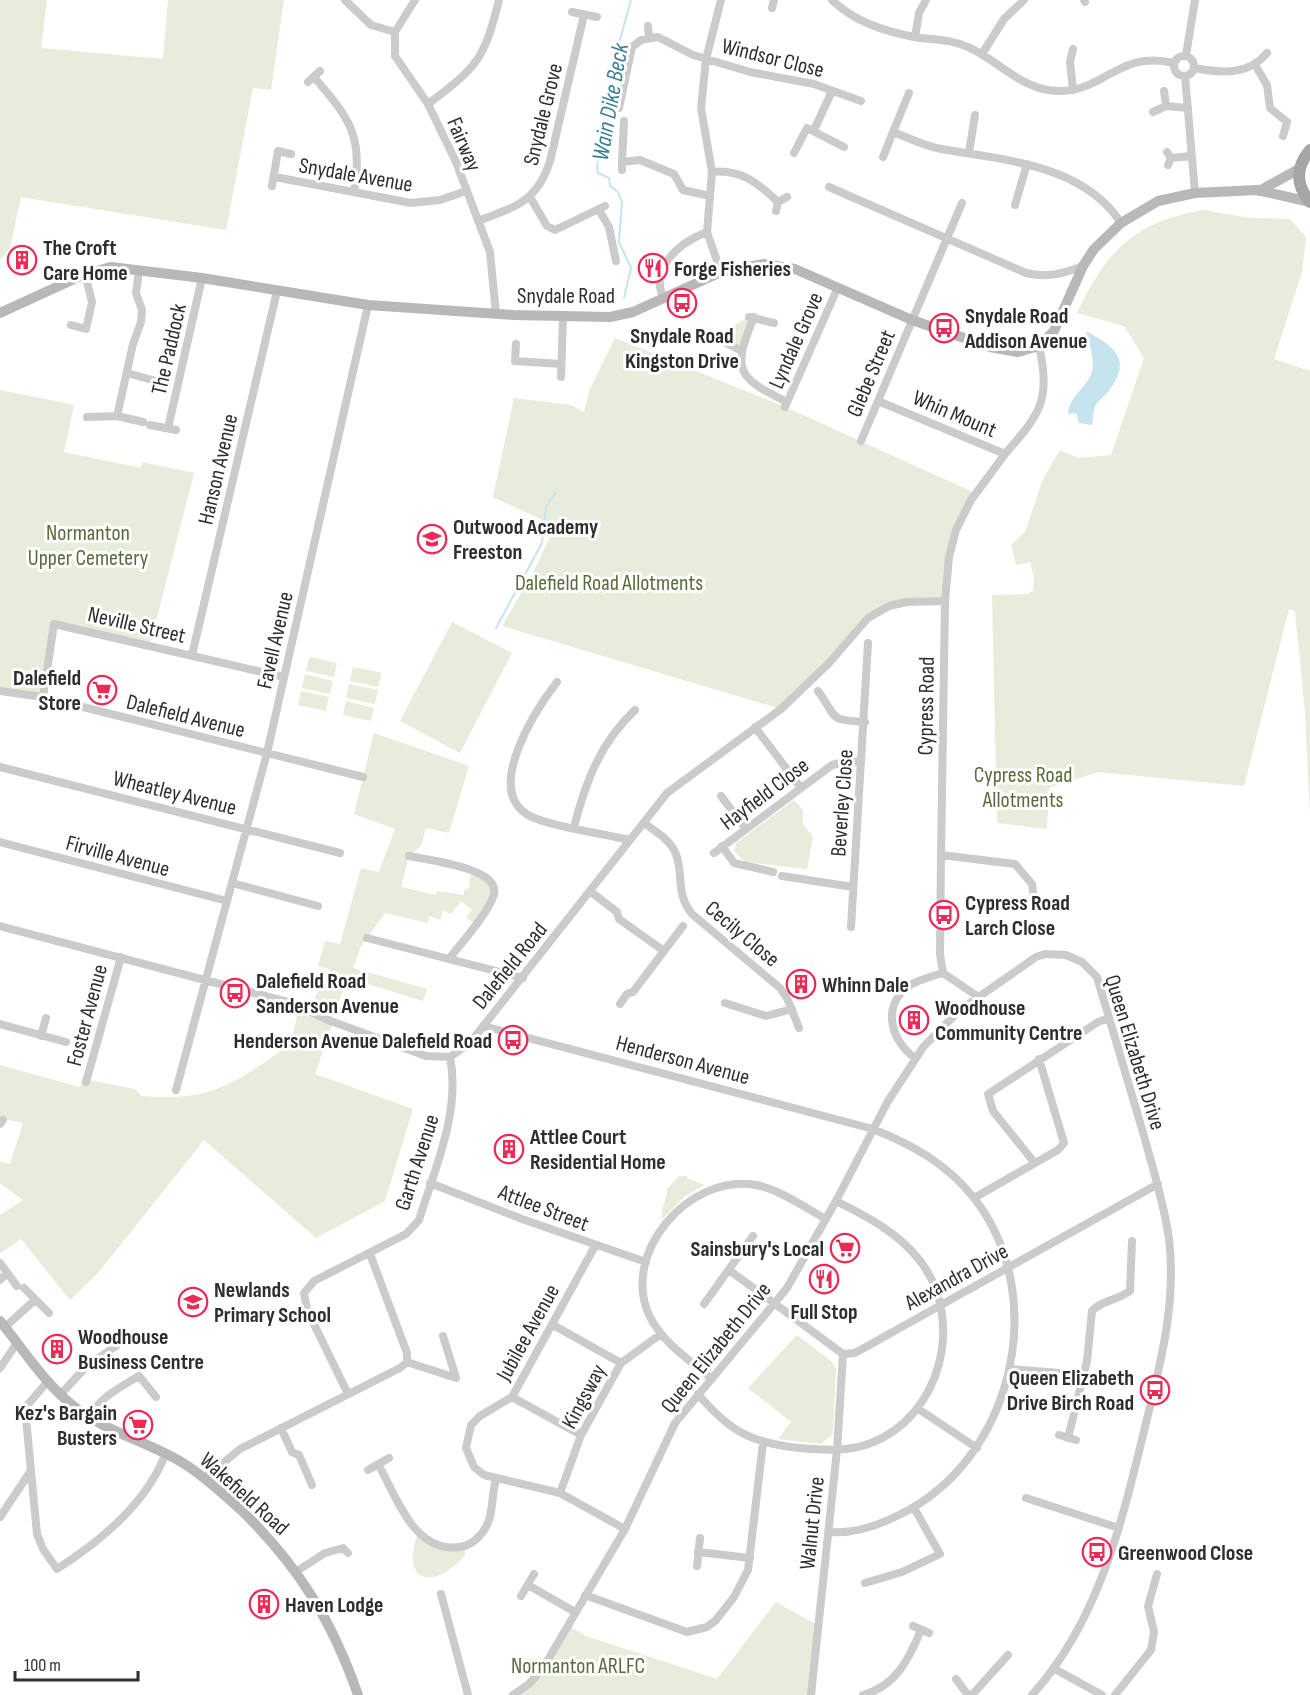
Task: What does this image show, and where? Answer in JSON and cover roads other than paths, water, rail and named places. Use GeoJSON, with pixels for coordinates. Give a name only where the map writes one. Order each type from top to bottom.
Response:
{"type":"FeatureCollection","features":[{"type":"Feature","properties":{"kind":"main road"},"geometry":{"type":"LineString","coordinates":[[1305,156],[1300,188],[1310,202]]}},
{"type":"Feature","properties":{"kind":"street"},"geometry":{"type":"LineString","coordinates":[[345,0],[371,25],[395,32],[415,0]]}},
{"type":"Feature","properties":{"kind":"street"},"geometry":{"type":"LineString","coordinates":[[428,104],[454,84],[478,60],[488,44],[499,0]]}},
{"type":"Feature","properties":{"kind":"street"},"geometry":{"type":"LineString","coordinates":[[721,0],[706,58],[701,108],[712,172],[707,232],[721,272]]}},
{"type":"Feature","properties":{"kind":"street"},"geometry":{"type":"LineString","coordinates":[[832,0],[860,21],[915,37],[951,41],[982,54],[1014,76],[1038,88],[1058,91],[1073,90],[1137,61],[1160,60],[1174,63]]}},
{"type":"Feature","properties":{"kind":"street"},"geometry":{"type":"LineString","coordinates":[[915,37],[919,13],[926,0]]}},
{"type":"Feature","properties":{"kind":"street"},"geometry":{"type":"LineString","coordinates":[[982,54],[1004,19],[1023,0]]}},
{"type":"Feature","properties":{"kind":"street"},"geometry":{"type":"LineString","coordinates":[[1186,55],[1195,0]]}},
{"type":"Feature","properties":{"kind":"street"},"geometry":{"type":"LineString","coordinates":[[572,12],[597,17]]}},
{"type":"Feature","properties":{"kind":"street","name":"Snydale Grove"},"geometry":{"type":"LineString","coordinates":[[478,221],[512,208],[530,197],[543,182],[584,15]]}},
{"type":"Feature","properties":{"kind":"street"},"geometry":{"type":"LineString","coordinates":[[619,108],[632,47],[649,38],[648,26]]}},
{"type":"Feature","properties":{"kind":"street","name":"Fairway"},"geometry":{"type":"LineString","coordinates":[[395,32],[394,48],[398,61],[428,104],[456,162],[478,221],[493,268],[496,314]]}},
{"type":"Feature","properties":{"kind":"street","name":"Windsor Close"},"geometry":{"type":"LineString","coordinates":[[649,38],[664,39],[687,53],[750,72],[793,79],[861,101]]}},
{"type":"Feature","properties":{"kind":"street"},"geometry":{"type":"LineString","coordinates":[[1073,46],[1070,62],[1073,90]]}},
{"type":"Feature","properties":{"kind":"street"},"geometry":{"type":"LineString","coordinates":[[1194,68],[1223,73],[1255,65],[1267,53]]}},
{"type":"Feature","properties":{"kind":"street"},"geometry":{"type":"LineString","coordinates":[[1185,76],[1175,71],[1174,63],[1178,57],[1186,55],[1193,60],[1194,68]]}},
{"type":"Feature","properties":{"kind":"street"},"geometry":{"type":"LineString","coordinates":[[1255,65],[1267,85],[1270,108],[1287,122],[1283,136]]}},
{"type":"Feature","properties":{"kind":"street"},"geometry":{"type":"LineString","coordinates":[[1185,76],[1194,68]]}},
{"type":"Feature","properties":{"kind":"street"},"geometry":{"type":"LineString","coordinates":[[321,70],[311,80],[334,100],[352,129],[359,162],[354,192]]}},
{"type":"Feature","properties":{"kind":"street"},"geometry":{"type":"LineString","coordinates":[[1185,76],[1194,193]]}},
{"type":"Feature","properties":{"kind":"street","name":"Windsor Close"},"geometry":{"type":"LineString","coordinates":[[794,153],[807,128],[814,130],[832,91]]}},
{"type":"Feature","properties":{"kind":"street"},"geometry":{"type":"LineString","coordinates":[[1164,91],[1166,106]]}},
{"type":"Feature","properties":{"kind":"street"},"geometry":{"type":"LineString","coordinates":[[882,157],[909,93]]}},
{"type":"Feature","properties":{"kind":"street"},"geometry":{"type":"LineString","coordinates":[[1153,112],[1166,106],[1188,108]]}},
{"type":"Feature","properties":{"kind":"street"},"geometry":{"type":"LineString","coordinates":[[969,153],[975,115]]}},
{"type":"Feature","properties":{"kind":"street"},"geometry":{"type":"LineString","coordinates":[[624,121],[622,166],[640,160],[652,164],[659,170],[674,174],[683,190],[710,196]]}},
{"type":"Feature","properties":{"kind":"street"},"geometry":{"type":"LineString","coordinates":[[814,130],[844,147]]}},
{"type":"Feature","properties":{"kind":"street"},"geometry":{"type":"LineString","coordinates":[[893,132],[929,146],[1027,164],[1055,173],[1100,198],[1121,223]]}},
{"type":"Feature","properties":{"kind":"street","name":"Snydale Avenue"},"geometry":{"type":"LineString","coordinates":[[291,154],[278,152],[274,182],[425,203],[466,191]]}},
{"type":"Feature","properties":{"kind":"street"},"geometry":{"type":"LineString","coordinates":[[1168,159],[1191,156]]}},
{"type":"Feature","properties":{"kind":"street"},"geometry":{"type":"LineString","coordinates":[[1259,191],[1305,156]]}},
{"type":"Feature","properties":{"kind":"street"},"geometry":{"type":"LineString","coordinates":[[1015,205],[1027,164]]}},
{"type":"Feature","properties":{"kind":"street"},"geometry":{"type":"LineString","coordinates":[[712,172],[731,172],[747,177],[778,202]]}},
{"type":"Feature","properties":{"kind":"street"},"geometry":{"type":"LineString","coordinates":[[829,187],[1026,273],[1044,277],[1062,275],[1083,266]]}},
{"type":"Feature","properties":{"kind":"street"},"geometry":{"type":"LineString","coordinates":[[1039,346],[1054,332],[1083,266],[1094,249],[1121,223],[1158,201],[1194,193],[1259,191],[1310,202]]}},
{"type":"Feature","properties":{"kind":"street"},"geometry":{"type":"LineString","coordinates":[[530,197],[547,226],[555,230],[602,208],[609,227],[616,261]]}},
{"type":"Feature","properties":{"kind":"street"},"geometry":{"type":"LineString","coordinates":[[776,211],[778,202],[787,197]]}},
{"type":"Feature","properties":{"kind":"street","name":"Glebe Street"},"geometry":{"type":"LineString","coordinates":[[861,441],[962,203]]}},
{"type":"Feature","properties":{"kind":"street"},"geometry":{"type":"LineString","coordinates":[[664,299],[659,289],[662,267],[691,238],[707,232]]}},
{"type":"Feature","properties":{"kind":"street","name":"Snydale Road"},"geometry":{"type":"LineString","coordinates":[[0,313],[85,274],[111,267],[368,305],[563,318],[610,317],[633,312],[721,272],[753,265],[780,265],[795,269],[912,320],[1000,350],[1018,352],[1039,346]]}},
{"type":"Feature","properties":{"kind":"street"},"geometry":{"type":"LineString","coordinates":[[117,416],[142,316],[136,293],[139,270]]}},
{"type":"Feature","properties":{"kind":"street"},"geometry":{"type":"LineString","coordinates":[[71,326],[86,329],[92,302],[85,274]]}},
{"type":"Feature","properties":{"kind":"street","name":"The Paddock"},"geometry":{"type":"LineString","coordinates":[[87,417],[117,416],[172,429],[202,279]]}},
{"type":"Feature","properties":{"kind":"street","name":"Lyndale Grove"},"geometry":{"type":"LineString","coordinates":[[740,350],[742,365],[753,385],[786,404],[838,287]]}},
{"type":"Feature","properties":{"kind":"street","name":"Hanson Avenue"},"geometry":{"type":"LineString","coordinates":[[192,655],[278,291]]}},
{"type":"Feature","properties":{"kind":"street","name":"Favell Avenue"},"geometry":{"type":"LineString","coordinates":[[176,1090],[267,753],[368,305]]}},
{"type":"Feature","properties":{"kind":"street"},"geometry":{"type":"LineString","coordinates":[[707,331],[740,350],[752,317],[774,323]]}},
{"type":"Feature","properties":{"kind":"street"},"geometry":{"type":"LineString","coordinates":[[561,377],[563,318]]}},
{"type":"Feature","properties":{"kind":"street"},"geometry":{"type":"LineString","coordinates":[[516,344],[515,361],[561,364]]}},
{"type":"Feature","properties":{"kind":"street","name":"Whin Mount"},"geometry":{"type":"LineString","coordinates":[[878,401],[1005,454],[1036,415],[1042,402],[1045,377],[1039,346]]}},
{"type":"Feature","properties":{"kind":"street"},"geometry":{"type":"LineString","coordinates":[[127,374],[167,384],[166,387]]}},
{"type":"Feature","properties":{"kind":"street","name":"Cypress Road"},"geometry":{"type":"LineString","coordinates":[[943,973],[940,954],[941,855],[945,600],[949,557],[956,530],[975,493],[1005,454]]}},
{"type":"Feature","properties":{"kind":"street","name":"Dalefield Road"},"geometry":{"type":"LineString","coordinates":[[450,1057],[470,1043],[667,793],[755,728],[818,675],[868,618],[889,606],[907,602],[945,600]]}},
{"type":"Feature","properties":{"kind":"street","name":"Neville Street"},"geometry":{"type":"LineString","coordinates":[[43,697],[54,624],[284,677]]}},
{"type":"Feature","properties":{"kind":"street","name":"Beverley Close"},"geometry":{"type":"LineString","coordinates":[[851,927],[868,643]]}},
{"type":"Feature","properties":{"kind":"street"},"geometry":{"type":"LineString","coordinates":[[557,682],[530,724],[509,782],[512,797],[527,814],[630,840]]}},
{"type":"Feature","properties":{"kind":"street","name":"Dalefield Avenue"},"geometry":{"type":"LineString","coordinates":[[0,691],[43,697],[363,777]]}},
{"type":"Feature","properties":{"kind":"street","name":"Beverley Close"},"geometry":{"type":"LineString","coordinates":[[818,691],[832,717],[839,720],[865,722]]}},
{"type":"Feature","properties":{"kind":"street"},"geometry":{"type":"LineString","coordinates":[[574,827],[584,788],[600,751],[612,734],[635,710]]}},
{"type":"Feature","properties":{"kind":"street"},"geometry":{"type":"LineString","coordinates":[[755,728],[801,788]]}},
{"type":"Feature","properties":{"kind":"street","name":"Hayfield Close"},"geometry":{"type":"LineString","coordinates":[[714,853],[832,765],[848,761],[861,762]]}},
{"type":"Feature","properties":{"kind":"street","name":"Wheatley Avenue"},"geometry":{"type":"LineString","coordinates":[[0,767],[340,854]]}},
{"type":"Feature","properties":{"kind":"street"},"geometry":{"type":"LineString","coordinates":[[721,796],[724,806],[746,829]]}},
{"type":"Feature","properties":{"kind":"street","name":"Cecily Close"},"geometry":{"type":"LineString","coordinates":[[644,823],[668,842],[675,852],[682,902],[692,914],[772,981],[787,998],[799,1028]]}},
{"type":"Feature","properties":{"kind":"street","name":"Firville Avenue"},"geometry":{"type":"LineString","coordinates":[[0,842],[227,901]]}},
{"type":"Feature","properties":{"kind":"street","name":"Hayfield Close"},"geometry":{"type":"LineString","coordinates":[[723,846],[734,863],[773,872]]}},
{"type":"Feature","properties":{"kind":"street"},"geometry":{"type":"LineString","coordinates":[[941,855],[1015,864],[1032,884],[1035,904]]}},
{"type":"Feature","properties":{"kind":"street"},"geometry":{"type":"LineString","coordinates":[[409,856],[479,873],[492,881],[494,887],[490,903],[450,959]]}},
{"type":"Feature","properties":{"kind":"street","name":"Beverley Close"},"geometry":{"type":"LineString","coordinates":[[782,876],[853,887]]}},
{"type":"Feature","properties":{"kind":"street"},"geometry":{"type":"LineString","coordinates":[[232,883],[318,906]]}},
{"type":"Feature","properties":{"kind":"street"},"geometry":{"type":"LineString","coordinates":[[591,892],[617,912],[619,919],[664,951]]}},
{"type":"Feature","properties":{"kind":"street"},"geometry":{"type":"LineString","coordinates":[[620,1004],[627,994],[633,992],[683,926]]}},
{"type":"Feature","properties":{"kind":"street"},"geometry":{"type":"LineString","coordinates":[[0,927],[292,1003],[328,1020],[426,1056],[450,1057]]}},
{"type":"Feature","properties":{"kind":"street"},"geometry":{"type":"LineString","coordinates":[[367,938],[523,978]]}},
{"type":"Feature","properties":{"kind":"street","name":"Queen Elizabeth Drive"},"geometry":{"type":"LineString","coordinates":[[513,1695],[536,1677],[625,1529],[666,1437],[698,1394],[776,1304],[836,1202],[873,1129],[915,1058],[943,1025],[977,996],[1036,957],[1045,954],[1065,954],[1082,962],[1097,977],[1158,1184],[1169,1241],[1168,1314],[1158,1374],[1119,1528],[1092,1602],[1053,1668],[1032,1695]]}},
{"type":"Feature","properties":{"kind":"street","name":"Foster Avenue"},"geometry":{"type":"LineString","coordinates":[[87,1082],[121,957]]}},
{"type":"Feature","properties":{"kind":"street"},"geometry":{"type":"LineString","coordinates":[[915,1058],[897,1042],[893,1031],[895,1005],[911,985],[943,973],[977,996]]}},
{"type":"Feature","properties":{"kind":"street"},"geometry":{"type":"LineString","coordinates":[[725,1003],[766,1016],[792,1009]]}},
{"type":"Feature","properties":{"kind":"street"},"geometry":{"type":"LineString","coordinates":[[41,1036],[46,1018]]}},
{"type":"Feature","properties":{"kind":"street"},"geometry":{"type":"LineString","coordinates":[[1034,1162],[993,1112],[988,1099],[993,1090],[1039,1059],[1098,1022],[1109,1018]]}},
{"type":"Feature","properties":{"kind":"street"},"geometry":{"type":"LineString","coordinates":[[0,1024],[66,1042]]}},
{"type":"Feature","properties":{"kind":"street","name":"Henderson Avenue"},"geometry":{"type":"LineString","coordinates":[[483,1026],[873,1129],[916,1148],[938,1162],[974,1198],[999,1244],[1013,1305],[1014,1332],[1010,1369],[997,1412],[977,1448],[957,1474],[914,1508],[872,1526],[840,1533],[829,1532]]}},
{"type":"Feature","properties":{"kind":"street","name":"Garth Avenue"},"geometry":{"type":"LineString","coordinates":[[348,1394],[307,1310],[304,1293],[314,1281],[370,1254],[413,1228],[419,1220],[453,1102],[454,1079],[450,1057]]}},
{"type":"Feature","properties":{"kind":"street"},"geometry":{"type":"LineString","coordinates":[[974,1198],[1058,1150],[1064,1143],[1039,1059]]}},
{"type":"Feature","properties":{"kind":"street","name":"Attlee Street"},"geometry":{"type":"LineString","coordinates":[[430,1183],[595,1246],[646,1262]]}},
{"type":"Feature","properties":{"kind":"street"},"geometry":{"type":"LineString","coordinates":[[712,1379],[662,1334],[650,1317],[645,1301],[646,1262],[654,1237],[686,1205],[717,1187],[739,1184],[767,1188],[826,1219]]}},
{"type":"Feature","properties":{"kind":"street","name":"Alexandra Drive"},"geometry":{"type":"LineString","coordinates":[[843,1354],[855,1353],[1158,1184]]}},
{"type":"Feature","properties":{"kind":"street"},"geometry":{"type":"LineString","coordinates":[[698,1394],[728,1425],[763,1443],[837,1450],[871,1443],[886,1436],[917,1408],[934,1382],[939,1366],[943,1335],[940,1305],[932,1281],[906,1245],[877,1222],[836,1202]]}},
{"type":"Feature","properties":{"kind":"street"},"geometry":{"type":"LineString","coordinates":[[704,1304],[753,1236]]}},
{"type":"Feature","properties":{"kind":"street"},"geometry":{"type":"LineString","coordinates":[[1059,1435],[1072,1439],[1089,1352],[1092,1311],[1096,1306],[1130,1291],[1132,1241]]}},
{"type":"Feature","properties":{"kind":"street","name":"Jubilee Avenue"},"geometry":{"type":"LineString","coordinates":[[595,1246],[512,1396],[480,1416],[471,1425],[466,1448],[474,1467],[484,1475],[496,1480],[560,1493],[625,1529]]}},
{"type":"Feature","properties":{"kind":"street"},"geometry":{"type":"LineString","coordinates":[[370,1254],[407,1353],[407,1362]]}},
{"type":"Feature","properties":{"kind":"street"},"geometry":{"type":"LineString","coordinates":[[0,1263],[20,1287],[49,1313]]}},
{"type":"Feature","properties":{"kind":"street"},"geometry":{"type":"LineString","coordinates":[[729,1270],[843,1354]]}},
{"type":"Feature","properties":{"kind":"street"},"geometry":{"type":"LineString","coordinates":[[0,1280],[7,1273]]}},
{"type":"Feature","properties":{"kind":"street"},"geometry":{"type":"LineString","coordinates":[[2,1324],[35,1300]]}},
{"type":"Feature","properties":{"kind":"street","name":"Wakefield Road"},"geometry":{"type":"LineString","coordinates":[[2,1324],[60,1395],[89,1418],[165,1455],[205,1478],[249,1518],[297,1571],[320,1608],[358,1695]]}},
{"type":"Feature","properties":{"kind":"street"},"geometry":{"type":"LineString","coordinates":[[553,1325],[621,1363]]}},
{"type":"Feature","properties":{"kind":"street","name":"Kingsway"},"geometry":{"type":"LineString","coordinates":[[560,1493],[581,1435],[621,1363],[662,1334]]}},
{"type":"Feature","properties":{"kind":"street"},"geometry":{"type":"LineString","coordinates":[[60,1395],[86,1366],[130,1336]]}},
{"type":"Feature","properties":{"kind":"street"},"geometry":{"type":"LineString","coordinates":[[205,1478],[240,1449],[407,1362],[456,1378],[443,1336]]}},
{"type":"Feature","properties":{"kind":"street"},"geometry":{"type":"LineString","coordinates":[[0,1368],[17,1343]]}},
{"type":"Feature","properties":{"kind":"street","name":"Walnut Drive"},"geometry":{"type":"LineString","coordinates":[[811,1695],[837,1450],[843,1354]]}},
{"type":"Feature","properties":{"kind":"street"},"geometry":{"type":"LineString","coordinates":[[1010,1369],[1084,1375]]}},
{"type":"Feature","properties":{"kind":"street"},"geometry":{"type":"LineString","coordinates":[[89,1418],[97,1403],[139,1376],[156,1397]]}},
{"type":"Feature","properties":{"kind":"street"},"geometry":{"type":"LineString","coordinates":[[48,1381],[25,1408],[37,1534],[43,1549],[57,1569],[89,1549],[138,1501],[158,1474],[165,1455]]}},
{"type":"Feature","properties":{"kind":"street"},"geometry":{"type":"LineString","coordinates":[[512,1396],[581,1435]]}},
{"type":"Feature","properties":{"kind":"street"},"geometry":{"type":"LineString","coordinates":[[917,1408],[977,1448]]}},
{"type":"Feature","properties":{"kind":"street"},"geometry":{"type":"LineString","coordinates":[[281,1428],[292,1452],[299,1455],[312,1485]]}},
{"type":"Feature","properties":{"kind":"street"},"geometry":{"type":"LineString","coordinates":[[585,1595],[677,1629],[698,1630],[716,1620],[735,1597],[743,1582],[750,1557],[763,1443]]}},
{"type":"Feature","properties":{"kind":"street"},"geometry":{"type":"LineString","coordinates":[[368,1470],[389,1458]]}},
{"type":"Feature","properties":{"kind":"street"},"geometry":{"type":"LineString","coordinates":[[378,1464],[418,1533],[425,1540],[446,1547],[465,1546],[482,1533],[491,1511],[496,1480]]}},
{"type":"Feature","properties":{"kind":"street"},"geometry":{"type":"LineString","coordinates":[[0,1517],[30,1472]]}},
{"type":"Feature","properties":{"kind":"street"},"geometry":{"type":"LineString","coordinates":[[1026,1498],[1119,1528]]}},
{"type":"Feature","properties":{"kind":"street"},"geometry":{"type":"LineString","coordinates":[[866,1583],[902,1572],[940,1554],[914,1508]]}},
{"type":"Feature","properties":{"kind":"street"},"geometry":{"type":"LineString","coordinates":[[697,1566],[700,1538]]}},
{"type":"Feature","properties":{"kind":"street"},"geometry":{"type":"LineString","coordinates":[[297,1571],[325,1553],[343,1548],[348,1553]]}},
{"type":"Feature","properties":{"kind":"street"},"geometry":{"type":"LineString","coordinates":[[698,1552],[750,1557]]}},
{"type":"Feature","properties":{"kind":"street"},"geometry":{"type":"LineString","coordinates":[[521,1596],[534,1574]]}},
{"type":"Feature","properties":{"kind":"street"},"geometry":{"type":"LineString","coordinates":[[1115,1695],[1151,1650],[1154,1632],[1148,1606],[1157,1574]]}},
{"type":"Feature","properties":{"kind":"street"},"geometry":{"type":"LineString","coordinates":[[528,1585],[575,1612]]}},
{"type":"Feature","properties":{"kind":"street"},"geometry":{"type":"LineString","coordinates":[[441,1594],[468,1695]]}},
{"type":"Feature","properties":{"kind":"street"},"geometry":{"type":"LineString","coordinates":[[863,1695],[883,1686],[901,1671],[925,1632],[913,1626]]}},
{"type":"Feature","properties":{"kind":"street"},"geometry":{"type":"LineString","coordinates":[[956,1679],[970,1695],[1008,1654]]}},
{"type":"Feature","properties":{"kind":"street"},"geometry":{"type":"LineString","coordinates":[[1053,1668],[1090,1692],[1102,1695]]}},
{"type":"Feature","properties":{"kind":"water"},"geometry":{"type":"Polygon","coordinates":[[[1086,331],[1111,348],[1119,361],[1120,369],[1109,391],[1095,406],[1092,425],[1079,423],[1076,413],[1068,414],[1071,402],[1091,374],[1092,353],[1086,331]]]}},
{"type":"Feature","properties":{"kind":"waterway","name":"Wain Dike Beck"},"geometry":{"type":"LineString","coordinates":[[624,298],[631,268],[619,242],[622,202],[618,192],[610,186],[609,178],[598,173],[597,167],[616,54],[631,0]]}},
{"type":"Feature","properties":{"kind":"waterway"},"geometry":{"type":"LineString","coordinates":[[496,628],[542,543],[546,507],[556,492]]}},
{"type":"Feature","properties":{"kind":"place","name":"The Croft Care Home"},"geometry":{"type":"Point","coordinates":[22,260]}},
{"type":"Feature","properties":{"kind":"place","name":"Forge Fisheries"},"geometry":{"type":"Point","coordinates":[653,268]}},
{"type":"Feature","properties":{"kind":"place","name":"Snydale Road Kingston Drive"},"geometry":{"type":"Point","coordinates":[682,303]}},
{"type":"Feature","properties":{"kind":"place","name":"Snydale Road Addison Avenue"},"geometry":{"type":"Point","coordinates":[944,328]}},
{"type":"Feature","properties":{"kind":"place","name":"Outwood Academy Freeston"},"geometry":{"type":"Point","coordinates":[432,539]}},
{"type":"Feature","properties":{"kind":"place","name":"Dalefield Store"},"geometry":{"type":"Point","coordinates":[102,690]}},
{"type":"Feature","properties":{"kind":"place","name":"Cypress Road Larch Close"},"geometry":{"type":"Point","coordinates":[944,915]}},
{"type":"Feature","properties":{"kind":"place","name":"Whinn Dale"},"geometry":{"type":"Point","coordinates":[801,984]}},
{"type":"Feature","properties":{"kind":"place","name":"Dalefield Road Sanderson Avenue"},"geometry":{"type":"Point","coordinates":[235,993]}},
{"type":"Feature","properties":{"kind":"place","name":"Woodhouse Community Centre"},"geometry":{"type":"Point","coordinates":[914,1020]}},
{"type":"Feature","properties":{"kind":"place","name":"Henderson Avenue Dalefield Road"},"geometry":{"type":"Point","coordinates":[513,1040]}},
{"type":"Feature","properties":{"kind":"place","name":"Attlee Court Residential Home"},"geometry":{"type":"Point","coordinates":[509,1149]}},
{"type":"Feature","properties":{"kind":"place","name":"Sainsbury's Local"},"geometry":{"type":"Point","coordinates":[845,1248]}},
{"type":"Feature","properties":{"kind":"place","name":"Full Stop"},"geometry":{"type":"Point","coordinates":[824,1279]}},
{"type":"Feature","properties":{"kind":"place","name":"Newlands Primary School"},"geometry":{"type":"Point","coordinates":[193,1302]}},
{"type":"Feature","properties":{"kind":"place","name":"Woodhouse Business Centre"},"geometry":{"type":"Point","coordinates":[57,1349]}},
{"type":"Feature","properties":{"kind":"place","name":"Queen Elizabeth Drive Birch Road"},"geometry":{"type":"Point","coordinates":[1155,1390]}},
{"type":"Feature","properties":{"kind":"place","name":"Kez's Bargain Busters"},"geometry":{"type":"Point","coordinates":[138,1425]}},
{"type":"Feature","properties":{"kind":"place","name":"Greenwood Close"},"geometry":{"type":"Point","coordinates":[1097,1552]}},
{"type":"Feature","properties":{"kind":"place","name":"Haven Lodge"},"geometry":{"type":"Point","coordinates":[264,1604]}},
{"type":"Feature","properties":{"kind":"park label","name":"Normanton Upper Cemetery"},"geometry":{"type":"Point","coordinates":[88,544]}},
{"type":"Feature","properties":{"kind":"park label","name":"Dalefield Road Allotments"},"geometry":{"type":"Point","coordinates":[609,582]}},
{"type":"Feature","properties":{"kind":"park label","name":"Cypress Road Allotments"},"geometry":{"type":"Point","coordinates":[1023,786]}},
{"type":"Feature","properties":{"kind":"park label","name":"Normanton ARLFC"},"geometry":{"type":"Point","coordinates":[578,1665]}}]}
